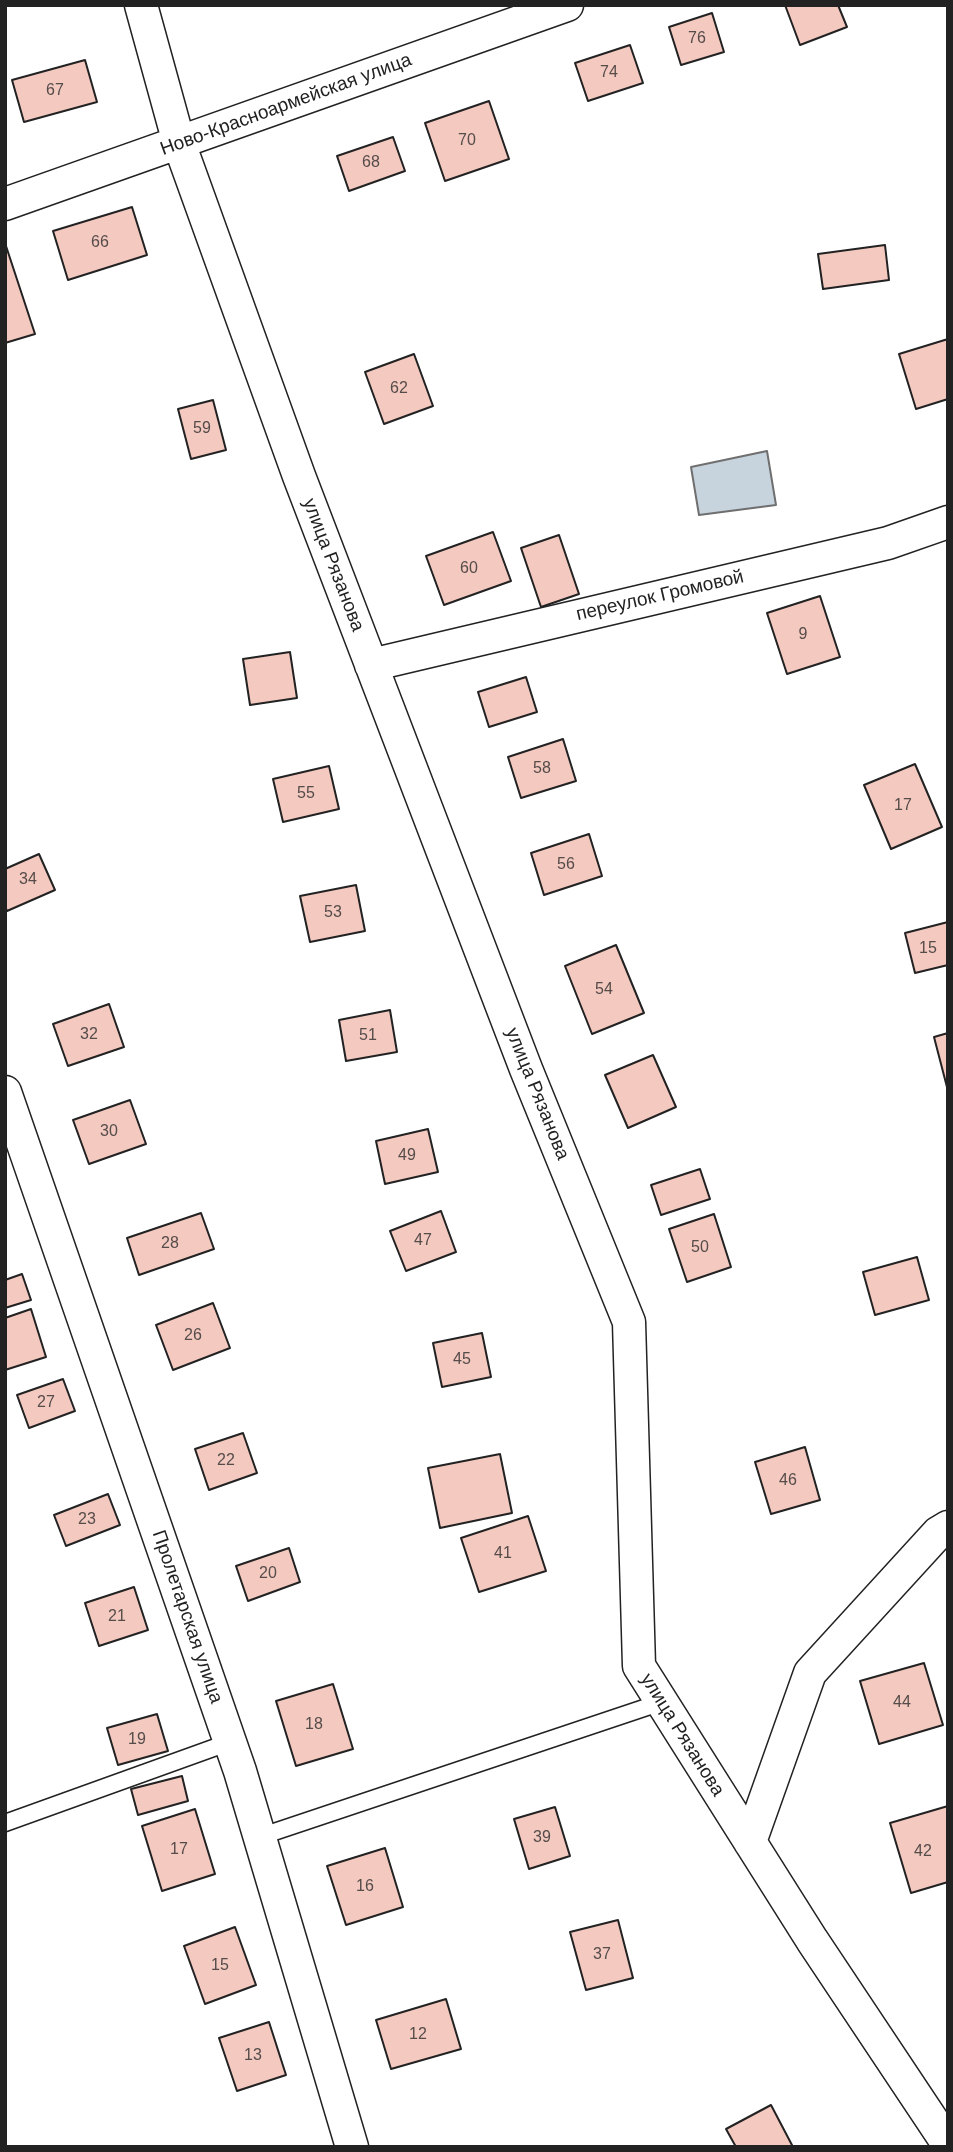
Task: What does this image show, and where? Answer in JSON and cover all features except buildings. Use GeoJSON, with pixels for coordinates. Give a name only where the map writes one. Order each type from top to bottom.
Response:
{"type":"FeatureCollection","features":[{"type":"Feature","properties":{"kind":"street","name":"улица Рязанова"},"geometry":{"type":"LineString","coordinates":[[141,5],[180,143],[299,476],[526,1069],[629,1322],[639,1666],[812,1940],[948,2144]]}},
{"type":"Feature","properties":{"kind":"street","name":"Ново-Красноармейская улица"},"geometry":{"type":"LineString","coordinates":[[5,204],[567,5]]}},
{"type":"Feature","properties":{"kind":"street","name":"переулок Громовой"},"geometry":{"type":"LineString","coordinates":[[371,665],[888,543],[948,522]]}},
{"type":"Feature","properties":{"kind":"street","name":"Пролетарская улица"},"geometry":{"type":"LineString","coordinates":[[5,1092],[230,1742],[352,2147]]}},
{"type":"Feature","properties":{"kind":"street"},"geometry":{"type":"LineString","coordinates":[[750,1842],[810,1672],[939,1533],[948,1527]]}},
{"type":"Feature","properties":{"kind":"lane"},"geometry":{"type":"LineString","coordinates":[[260,1837],[662,1702]]}},
{"type":"Feature","properties":{"kind":"lane"},"geometry":{"type":"LineString","coordinates":[[5,1823],[230,1742]]}},
{"type":"Feature","properties":{"kind":"shaded area"},"geometry":{"type":"Polygon","coordinates":[[[767,451],[776,505],[699,515],[691,467],[767,451]]]}}]}
